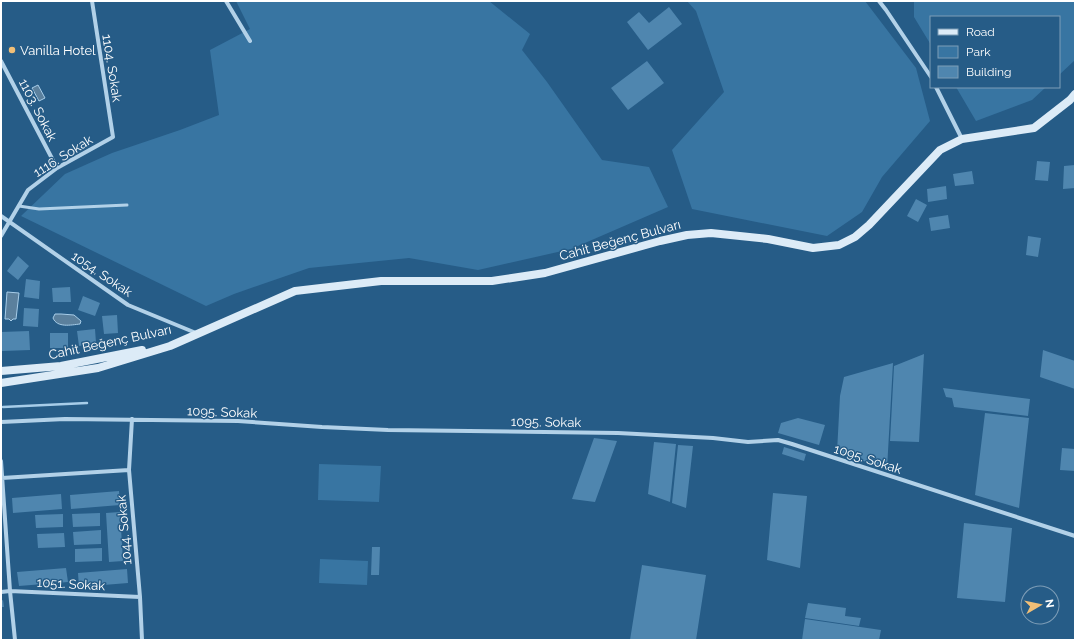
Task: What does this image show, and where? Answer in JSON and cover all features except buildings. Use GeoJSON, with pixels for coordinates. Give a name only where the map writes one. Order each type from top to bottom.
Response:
{"type":"FeatureCollection","features":[{"type":"Feature","properties":{"kind":"main road","name":"Cahit Beğenç Bulvarı"},"geometry":{"type":"LineString","coordinates":[[1,383],[98,368],[170,346],[295,291],[381,281],[492,281],[545,273],[687,235],[711,233],[768,239],[813,248],[839,245],[854,237],[869,224],[940,150],[962,139],[1034,128],[1070,100],[1075,94]]}},
{"type":"Feature","properties":{"kind":"main road","name":"Cahit Beğenç Bulvarı"},"geometry":{"type":"LineString","coordinates":[[1,371],[61,366],[133,352],[198,334]]}},
{"type":"Feature","properties":{"kind":"street","name":"1104. Sokak"},"geometry":{"type":"LineString","coordinates":[[92,1],[113,137]]}},
{"type":"Feature","properties":{"kind":"street"},"geometry":{"type":"LineString","coordinates":[[226,1],[250,41]]}},
{"type":"Feature","properties":{"kind":"street"},"geometry":{"type":"LineString","coordinates":[[879,1],[930,75]]}},
{"type":"Feature","properties":{"kind":"street","name":"1103. Sokak"},"geometry":{"type":"LineString","coordinates":[[1,61],[57,168]]}},
{"type":"Feature","properties":{"kind":"street"},"geometry":{"type":"LineString","coordinates":[[936,88],[962,139]]}},
{"type":"Feature","properties":{"kind":"street","name":"1116. Sokak"},"geometry":{"type":"LineString","coordinates":[[1,236],[28,190],[57,168],[113,137]]}},
{"type":"Feature","properties":{"kind":"street","name":"1054. Sokak"},"geometry":{"type":"LineString","coordinates":[[1,216],[128,305],[198,334]]}},
{"type":"Feature","properties":{"kind":"street","name":"1095. Sokak"},"geometry":{"type":"LineString","coordinates":[[1,422],[65,418],[238,421],[388,430],[618,433],[713,438],[748,442],[778,440],[1075,536]]}},
{"type":"Feature","properties":{"kind":"street","name":"1044. Sokak"},"geometry":{"type":"LineString","coordinates":[[132,419],[129,470],[140,597],[142,640]]}},
{"type":"Feature","properties":{"kind":"street"},"geometry":{"type":"LineString","coordinates":[[1,461],[15,640]]}},
{"type":"Feature","properties":{"kind":"street"},"geometry":{"type":"LineString","coordinates":[[2,478],[129,470]]}},
{"type":"Feature","properties":{"kind":"street","name":"1051. Sokak"},"geometry":{"type":"LineString","coordinates":[[1,592],[10,591],[140,597]]}},
{"type":"Feature","properties":{"kind":"lane"},"geometry":{"type":"LineString","coordinates":[[18,206],[39,209],[127,205]]}},
{"type":"Feature","properties":{"kind":"green space"},"geometry":{"type":"Polygon","coordinates":[[[236,1],[489,1],[530,34],[522,50],[547,82],[602,160],[649,167],[668,207],[571,249],[478,270],[409,258],[309,268],[234,294],[206,306],[21,216],[65,174],[112,153],[219,115],[210,50],[250,29],[236,1]]]}},
{"type":"Feature","properties":{"kind":"green space"},"geometry":{"type":"Polygon","coordinates":[[[687,1],[865,1],[916,68],[930,121],[882,177],[862,212],[827,236],[692,209],[672,150],[724,92],[696,11],[687,1]]]}},
{"type":"Feature","properties":{"kind":"green space"},"geometry":{"type":"Polygon","coordinates":[[[914,1],[1075,1],[1075,60],[1060,74],[1060,16],[930,16],[930,43],[914,17],[914,1]]]}},
{"type":"Feature","properties":{"kind":"green space"},"geometry":{"type":"Polygon","coordinates":[[[957,88],[1045,88],[1032,100],[976,121],[957,88]]]}},
{"type":"Feature","properties":{"kind":"green space"},"geometry":{"type":"Polygon","coordinates":[[[319,464],[381,466],[379,502],[318,500],[319,464]]]}},
{"type":"Feature","properties":{"kind":"green space"},"geometry":{"type":"Polygon","coordinates":[[[320,559],[368,561],[367,585],[319,583],[320,559]]]}},
{"type":"Feature","properties":{"kind":"shaded area"},"geometry":{"type":"Polygon","coordinates":[[[38,85],[45,98],[39,101],[32,88],[38,85]]]}},
{"type":"Feature","properties":{"kind":"shaded area"},"geometry":{"type":"Polygon","coordinates":[[[7,292],[19,293],[16,319],[11,321],[9,319],[5,319],[7,292]]]}},
{"type":"Feature","properties":{"kind":"shaded area"},"geometry":{"type":"Polygon","coordinates":[[[55,314],[74,315],[81,321],[80,324],[61,325],[53,318],[55,314]]]}},
{"type":"Feature","properties":{"kind":"waterway"},"geometry":{"type":"LineString","coordinates":[[3,407],[87,403]]}},
{"type":"Feature","properties":{"kind":"place","name":"Vanilla Hotel"},"geometry":{"type":"Point","coordinates":[12,50]}}]}
